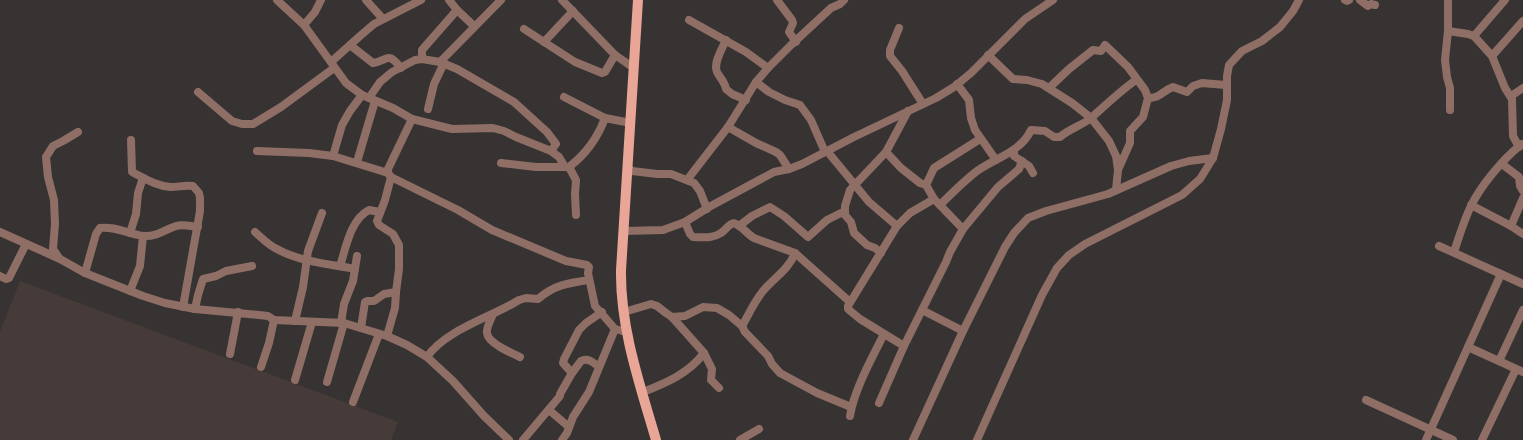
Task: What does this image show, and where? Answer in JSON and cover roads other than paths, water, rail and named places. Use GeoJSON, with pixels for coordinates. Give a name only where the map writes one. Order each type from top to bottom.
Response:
{"type":"FeatureCollection","features":[{"type":"Feature","properties":{"kind":"main road"},"geometry":{"type":"LineString","coordinates":[[638,0],[621,284],[626,332],[656,440]]}},
{"type":"Feature","properties":{"kind":"street"},"geometry":{"type":"LineString","coordinates":[[277,0],[304,25],[346,83],[369,98],[393,108],[412,119],[452,129],[498,129],[551,151],[559,157],[576,180],[576,214]]}},
{"type":"Feature","properties":{"kind":"street"},"geometry":{"type":"LineString","coordinates":[[304,25],[315,12],[321,0]]}},
{"type":"Feature","properties":{"kind":"street"},"geometry":{"type":"LineString","coordinates":[[366,0],[382,19]]}},
{"type":"Feature","properties":{"kind":"street"},"geometry":{"type":"LineString","coordinates":[[198,92],[232,121],[242,124],[253,124],[281,107],[332,65],[350,44],[367,30],[382,19],[421,0]]}},
{"type":"Feature","properties":{"kind":"street"},"geometry":{"type":"LineString","coordinates":[[449,0],[474,26]]}},
{"type":"Feature","properties":{"kind":"street"},"geometry":{"type":"LineString","coordinates":[[428,109],[434,84],[442,62],[474,26],[501,0]]}},
{"type":"Feature","properties":{"kind":"street"},"geometry":{"type":"LineString","coordinates":[[562,0],[616,55],[634,68]]}},
{"type":"Feature","properties":{"kind":"street"},"geometry":{"type":"LineString","coordinates":[[777,0],[792,20],[793,23],[789,32],[796,42]]}},
{"type":"Feature","properties":{"kind":"street"},"geometry":{"type":"LineString","coordinates":[[687,180],[728,127],[756,82],[768,68],[831,8],[840,4],[844,0]]}},
{"type":"Feature","properties":{"kind":"street"},"geometry":{"type":"LineString","coordinates":[[624,231],[663,230],[685,222],[774,172],[790,169],[936,98],[957,84],[971,72],[1025,18],[1053,0]]}},
{"type":"Feature","properties":{"kind":"street"},"geometry":{"type":"LineString","coordinates":[[977,440],[1049,280],[1062,261],[1085,244],[1182,195],[1200,178],[1213,158],[1221,129],[1227,100],[1226,85],[1229,65],[1242,51],[1262,41],[1280,27],[1300,0]]}},
{"type":"Feature","properties":{"kind":"street"},"geometry":{"type":"LineString","coordinates":[[1345,0],[1349,0]]}},
{"type":"Feature","properties":{"kind":"street"},"geometry":{"type":"LineString","coordinates":[[1360,0],[1368,6],[1371,4],[1375,5]]}},
{"type":"Feature","properties":{"kind":"street"},"geometry":{"type":"LineString","coordinates":[[1448,0],[1448,31],[1445,64],[1450,88],[1450,110]]}},
{"type":"Feature","properties":{"kind":"street"},"geometry":{"type":"LineString","coordinates":[[1474,36],[1502,1]]}},
{"type":"Feature","properties":{"kind":"street"},"geometry":{"type":"LineString","coordinates":[[422,59],[422,50],[457,10]]}},
{"type":"Feature","properties":{"kind":"street"},"geometry":{"type":"LineString","coordinates":[[544,42],[573,11]]}},
{"type":"Feature","properties":{"kind":"street"},"geometry":{"type":"LineString","coordinates":[[689,20],[754,57],[768,68]]}},
{"type":"Feature","properties":{"kind":"street"},"geometry":{"type":"LineString","coordinates":[[1492,56],[1522,22]]}},
{"type":"Feature","properties":{"kind":"street"},"geometry":{"type":"LineString","coordinates":[[899,28],[890,50],[890,56],[902,71],[923,104]]}},
{"type":"Feature","properties":{"kind":"street"},"geometry":{"type":"LineString","coordinates":[[524,29],[576,62],[602,73],[605,72],[616,55]]}},
{"type":"Feature","properties":{"kind":"street"},"geometry":{"type":"LineString","coordinates":[[1448,31],[1463,32],[1474,36],[1492,56],[1505,88],[1511,96],[1513,107],[1513,136],[1521,145],[1502,164],[1471,206],[1454,252]]}},
{"type":"Feature","properties":{"kind":"street"},"geometry":{"type":"LineString","coordinates":[[726,40],[716,63],[716,71],[725,83],[726,89],[732,94],[746,100]]}},
{"type":"Feature","properties":{"kind":"street"},"geometry":{"type":"LineString","coordinates":[[350,44],[373,63],[384,58],[390,58],[401,68]]}},
{"type":"Feature","properties":{"kind":"street"},"geometry":{"type":"LineString","coordinates":[[1049,88],[1093,50],[1101,51],[1105,45],[1128,67],[1148,98],[1143,117],[1130,131],[1130,144],[1118,170]]}},
{"type":"Feature","properties":{"kind":"street"},"geometry":{"type":"LineString","coordinates":[[988,55],[1013,79],[1027,80],[1042,84],[1072,103],[1091,118],[1109,140],[1116,156],[1118,170],[1116,190]]}},
{"type":"Feature","properties":{"kind":"street"},"geometry":{"type":"LineString","coordinates":[[357,162],[369,98],[375,88],[384,77],[415,60],[422,59],[442,62],[519,106],[547,132],[554,141],[555,145],[551,151]]}},
{"type":"Feature","properties":{"kind":"street"},"geometry":{"type":"LineString","coordinates":[[904,346],[860,319],[848,309],[850,302],[897,226],[910,213],[937,202],[978,171],[1014,150],[1031,130],[1045,131],[1057,138],[1091,118],[1113,97],[1136,80]]}},
{"type":"Feature","properties":{"kind":"street"},"geometry":{"type":"LineString","coordinates":[[756,82],[769,92],[800,105],[811,120],[826,151],[869,202],[897,226]]}},
{"type":"Feature","properties":{"kind":"street"},"geometry":{"type":"LineString","coordinates":[[1148,98],[1160,96],[1166,90],[1173,87],[1187,92],[1193,86],[1202,83],[1226,85]]}},
{"type":"Feature","properties":{"kind":"street"},"geometry":{"type":"LineString","coordinates":[[957,84],[969,100],[971,118],[975,130],[996,160]]}},
{"type":"Feature","properties":{"kind":"street"},"geometry":{"type":"LineString","coordinates":[[1511,96],[1523,88]]}},
{"type":"Feature","properties":{"kind":"street"},"geometry":{"type":"LineString","coordinates":[[564,97],[605,118],[631,123]]}},
{"type":"Feature","properties":{"kind":"street"},"geometry":{"type":"LineString","coordinates":[[333,156],[342,125],[350,111],[369,98]]}},
{"type":"Feature","properties":{"kind":"street"},"geometry":{"type":"LineString","coordinates":[[881,254],[875,248],[867,245],[854,233],[851,222],[845,215],[845,206],[850,190],[886,152],[908,111]]}},
{"type":"Feature","properties":{"kind":"street"},"geometry":{"type":"LineString","coordinates":[[500,163],[536,167],[567,167],[581,157],[594,141],[605,118]]}},
{"type":"Feature","properties":{"kind":"street"},"geometry":{"type":"LineString","coordinates":[[353,402],[395,308],[399,268],[399,245],[393,234],[378,223],[378,217],[389,175],[412,119]]}},
{"type":"Feature","properties":{"kind":"street"},"geometry":{"type":"LineString","coordinates":[[728,127],[756,143],[776,152],[790,169]]}},
{"type":"Feature","properties":{"kind":"street"},"geometry":{"type":"LineString","coordinates":[[60,259],[53,249],[55,215],[54,200],[48,177],[46,157],[53,146],[63,142],[78,132]]}},
{"type":"Feature","properties":{"kind":"street"},"geometry":{"type":"LineString","coordinates":[[926,185],[934,168],[980,139]]}},
{"type":"Feature","properties":{"kind":"street"},"geometry":{"type":"LineString","coordinates":[[130,140],[132,172],[159,185],[172,187],[182,185],[193,186],[197,189],[200,198],[198,227],[183,307]]}},
{"type":"Feature","properties":{"kind":"street"},"geometry":{"type":"LineString","coordinates":[[1014,150],[1014,156],[1028,166],[1033,173]]}},
{"type":"Feature","properties":{"kind":"street"},"geometry":{"type":"LineString","coordinates":[[257,151],[309,153],[333,156],[357,162],[389,175],[458,210],[492,230],[566,261],[587,265],[589,267],[588,273],[594,306],[602,312],[615,329],[626,332]]}},
{"type":"Feature","properties":{"kind":"street"},"geometry":{"type":"LineString","coordinates":[[886,152],[906,172],[920,183],[926,185],[937,202],[963,229]]}},
{"type":"Feature","properties":{"kind":"street"},"geometry":{"type":"LineString","coordinates":[[913,440],[963,331],[1005,247],[1014,233],[1028,218],[1046,211],[1116,190],[1171,166],[1189,161],[1213,158]]}},
{"type":"Feature","properties":{"kind":"street"},"geometry":{"type":"LineString","coordinates":[[879,403],[904,346],[950,252],[963,229],[998,187],[1018,171],[1022,161]]}},
{"type":"Feature","properties":{"kind":"street"},"geometry":{"type":"LineString","coordinates":[[1502,164],[1519,177],[1523,191]]}},
{"type":"Feature","properties":{"kind":"street"},"geometry":{"type":"LineString","coordinates":[[628,167],[632,171],[671,174],[694,183],[700,191],[707,209]]}},
{"type":"Feature","properties":{"kind":"street"},"geometry":{"type":"LineString","coordinates":[[130,233],[136,214],[138,193],[143,178]]}},
{"type":"Feature","properties":{"kind":"street"},"geometry":{"type":"LineString","coordinates":[[1512,226],[1523,198]]}},
{"type":"Feature","properties":{"kind":"street"},"geometry":{"type":"LineString","coordinates":[[739,226],[752,216],[770,206],[808,237],[827,220],[845,211]]}},
{"type":"Feature","properties":{"kind":"street"},"geometry":{"type":"LineString","coordinates":[[1471,206],[1512,226],[1523,234]]}},
{"type":"Feature","properties":{"kind":"street"},"geometry":{"type":"LineString","coordinates":[[340,266],[351,233],[359,217],[368,210],[380,212]]}},
{"type":"Feature","properties":{"kind":"street"},"geometry":{"type":"LineString","coordinates":[[294,321],[304,287],[306,259],[310,243],[322,213]]}},
{"type":"Feature","properties":{"kind":"street"},"geometry":{"type":"LineString","coordinates":[[685,222],[690,234],[693,237],[707,238],[721,233],[734,223],[754,238],[795,253],[850,302]]}},
{"type":"Feature","properties":{"kind":"street"},"geometry":{"type":"LineString","coordinates":[[85,273],[96,234],[100,228],[109,227],[143,236],[156,235],[176,226],[184,225],[198,227]]}},
{"type":"Feature","properties":{"kind":"street"},"geometry":{"type":"LineString","coordinates":[[0,232],[60,259],[85,273],[143,296],[183,307],[268,316],[274,320],[342,323],[383,335],[407,345],[427,357],[454,381],[484,416],[509,440]]}},
{"type":"Feature","properties":{"kind":"street"},"geometry":{"type":"LineString","coordinates":[[255,232],[276,249],[286,254],[355,269]]}},
{"type":"Feature","properties":{"kind":"street"},"geometry":{"type":"LineString","coordinates":[[130,291],[140,266],[143,236]]}},
{"type":"Feature","properties":{"kind":"street"},"geometry":{"type":"LineString","coordinates":[[0,276],[6,279],[9,278],[26,244]]}},
{"type":"Feature","properties":{"kind":"street"},"geometry":{"type":"LineString","coordinates":[[1439,246],[1523,284]]}},
{"type":"Feature","properties":{"kind":"street"},"geometry":{"type":"LineString","coordinates":[[742,326],[755,301],[771,282],[787,267],[795,253]]}},
{"type":"Feature","properties":{"kind":"street"},"geometry":{"type":"LineString","coordinates":[[326,382],[342,323],[344,304],[352,285],[357,256]]}},
{"type":"Feature","properties":{"kind":"street"},"geometry":{"type":"LineString","coordinates":[[195,309],[203,279],[216,276],[226,271],[252,266]]}},
{"type":"Feature","properties":{"kind":"street"},"geometry":{"type":"LineString","coordinates":[[1426,440],[1501,274]]}},
{"type":"Feature","properties":{"kind":"street"},"geometry":{"type":"LineString","coordinates":[[427,357],[434,348],[444,340],[474,322],[523,299],[538,299],[548,290],[562,285],[589,280]]}},
{"type":"Feature","properties":{"kind":"street"},"geometry":{"type":"LineString","coordinates":[[361,328],[365,302],[374,301],[384,294],[396,292]]}},
{"type":"Feature","properties":{"kind":"street"},"geometry":{"type":"LineString","coordinates":[[624,312],[651,304],[657,306],[672,317],[704,353],[712,369],[711,380],[718,388]]}},
{"type":"Feature","properties":{"kind":"street"},"geometry":{"type":"LineString","coordinates":[[672,317],[682,317],[703,307],[717,308],[729,315],[742,326],[745,332],[768,356],[780,374],[817,393],[851,407]]}},
{"type":"Feature","properties":{"kind":"street"},"geometry":{"type":"LineString","coordinates":[[922,310],[963,331]]}},
{"type":"Feature","properties":{"kind":"street"},"geometry":{"type":"LineString","coordinates":[[1499,361],[1523,310]]}},
{"type":"Feature","properties":{"kind":"street"},"geometry":{"type":"LineString","coordinates":[[230,354],[238,312]]}},
{"type":"Feature","properties":{"kind":"street"},"geometry":{"type":"LineString","coordinates":[[572,373],[563,363],[564,359],[579,330],[602,312]]}},
{"type":"Feature","properties":{"kind":"street"},"geometry":{"type":"LineString","coordinates":[[493,314],[487,330],[489,338],[494,343],[520,357]]}},
{"type":"Feature","properties":{"kind":"street"},"geometry":{"type":"LineString","coordinates":[[262,367],[270,343],[274,320]]}},
{"type":"Feature","properties":{"kind":"street"},"geometry":{"type":"LineString","coordinates":[[295,380],[312,322]]}},
{"type":"Feature","properties":{"kind":"street"},"geometry":{"type":"LineString","coordinates":[[562,440],[589,392],[615,329]]}},
{"type":"Feature","properties":{"kind":"street"},"geometry":{"type":"LineString","coordinates":[[850,416],[851,407],[862,379],[884,334]]}},
{"type":"Feature","properties":{"kind":"street"},"geometry":{"type":"LineString","coordinates":[[1468,347],[1519,371],[1482,440]]}},
{"type":"Feature","properties":{"kind":"street"},"geometry":{"type":"LineString","coordinates":[[643,392],[683,374],[698,361],[704,353]]}},
{"type":"Feature","properties":{"kind":"street"},"geometry":{"type":"LineString","coordinates":[[523,440],[560,396],[572,373],[581,361],[584,359],[599,367]]}},
{"type":"Feature","properties":{"kind":"street"},"geometry":{"type":"LineString","coordinates":[[1366,400],[1453,440]]}},
{"type":"Feature","properties":{"kind":"street"},"geometry":{"type":"LineString","coordinates":[[549,410],[569,427]]}},
{"type":"Feature","properties":{"kind":"street"},"geometry":{"type":"LineString","coordinates":[[740,440],[759,429]]}}]}
